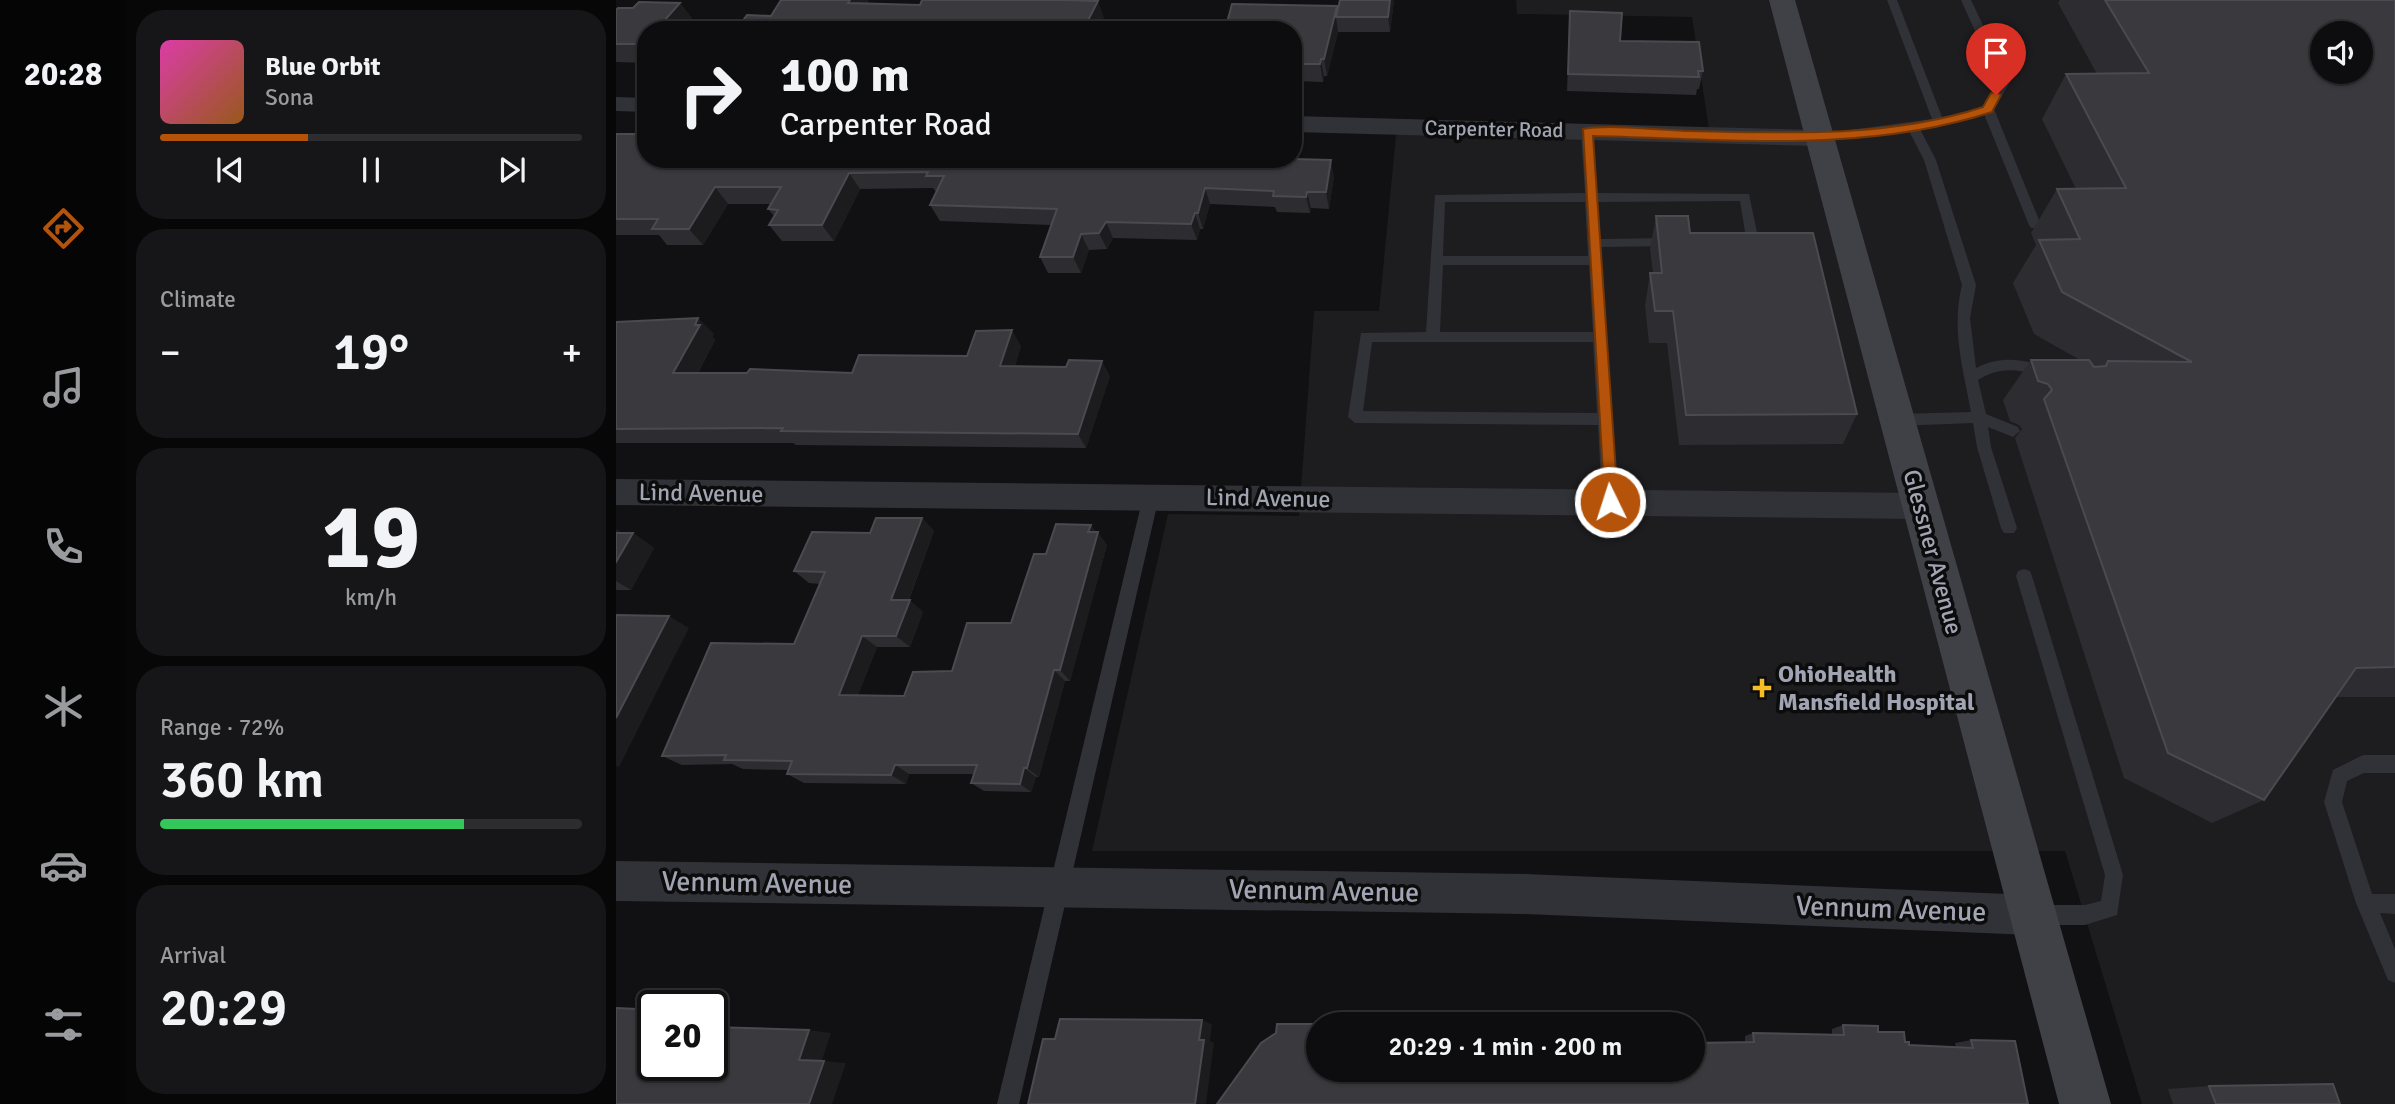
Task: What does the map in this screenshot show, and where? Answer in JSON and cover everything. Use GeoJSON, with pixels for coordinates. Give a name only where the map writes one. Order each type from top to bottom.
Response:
{"type":"FeatureCollection","features":[{"type":"Feature","properties":{"kind":"street","name":"Glessner Avenue"},"geometry":{"type":"LineString","coordinates":[[1782,0],[2085,1104]]}},
{"type":"Feature","properties":{"kind":"street"},"geometry":{"type":"LineString","coordinates":[[616,104],[637,105]]}},
{"type":"Feature","properties":{"kind":"street","name":"Carpenter Road"},"geometry":{"type":"LineString","coordinates":[[1302,124],[1820,138]]}},
{"type":"Feature","properties":{"kind":"street","name":"Lind Avenue"},"geometry":{"type":"LineString","coordinates":[[616,492],[1921,506]]}},
{"type":"Feature","properties":{"kind":"street","name":"Vennum Avenue"},"geometry":{"type":"LineString","coordinates":[[616,881],[1525,894],[2032,915]]}},
{"type":"Feature","properties":{"kind":"lane"},"geometry":{"type":"LineString","coordinates":[[1892,0],[1938,121]]}},
{"type":"Feature","properties":{"kind":"lane"},"geometry":{"type":"LineString","coordinates":[[1820,138],[1913,127],[1964,117],[1988,109],[2004,82],[1966,0]]}},
{"type":"Feature","properties":{"kind":"lane"},"geometry":{"type":"LineString","coordinates":[[1988,109],[2035,225]]}},
{"type":"Feature","properties":{"kind":"lane"},"geometry":{"type":"LineString","coordinates":[[1913,127],[1930,160],[1969,285],[1965,297],[1964,346],[1973,376],[1984,447],[2009,528]]}},
{"type":"Feature","properties":{"kind":"lane"},"geometry":{"type":"LineString","coordinates":[[1587,132],[1610,502]]}},
{"type":"Feature","properties":{"kind":"lane"},"geometry":{"type":"LineString","coordinates":[[1433,337],[1439,198],[1745,197],[1753,242],[1726,242]]}},
{"type":"Feature","properties":{"kind":"lane"},"geometry":{"type":"LineString","coordinates":[[1594,243],[1687,242]]}},
{"type":"Feature","properties":{"kind":"lane"},"geometry":{"type":"LineString","coordinates":[[1436,261],[1595,260]]}},
{"type":"Feature","properties":{"kind":"lane"},"geometry":{"type":"LineString","coordinates":[[1599,337],[1366,337],[1355,416],[1605,419]]}},
{"type":"Feature","properties":{"kind":"lane"},"geometry":{"type":"LineString","coordinates":[[1973,376],[1985,368],[2009,362],[2027,365],[2049,374],[2059,384]]}},
{"type":"Feature","properties":{"kind":"lane"},"geometry":{"type":"LineString","coordinates":[[1897,421],[1979,417],[2013,430]]}},
{"type":"Feature","properties":{"kind":"lane"},"geometry":{"type":"LineString","coordinates":[[1009,1104],[1151,497]]}},
{"type":"Feature","properties":{"kind":"lane"},"geometry":{"type":"LineString","coordinates":[[2024,576],[2115,875],[2110,908],[2085,915],[2032,915]]}},
{"type":"Feature","properties":{"kind":"lane"},"geometry":{"type":"LineString","coordinates":[[2395,764],[2363,764],[2339,776],[2333,802],[2366,903],[2395,973]]}},
{"type":"Feature","properties":{"kind":"lane"},"geometry":{"type":"LineString","coordinates":[[2366,903],[2395,904]]}},
{"type":"Feature","properties":{"kind":"shaded area","name":"OhioHealth Mansfield Hospital"},"geometry":{"type":"Polygon","coordinates":[[[1516,0],[2395,0],[2395,1104],[2142,1104],[2065,851],[1092,851],[1168,514],[1299,516],[1314,311],[1379,311],[1397,125],[1710,136],[1692,17],[1517,14],[1516,0]]]}},
{"type":"Feature","properties":{"kind":"building"},"geometry":{"type":"Polygon","coordinates":[[[781,0],[850,0],[848,3],[920,5],[922,0],[1098,1],[1088,21],[743,21],[747,15],[771,16],[781,0]]]}},
{"type":"Feature","properties":{"kind":"building"},"geometry":{"type":"Polygon","coordinates":[[[1340,0],[1390,0],[1388,17],[1336,17],[1340,0]]]}},
{"type":"Feature","properties":{"kind":"building"},"geometry":{"type":"Polygon","coordinates":[[[2105,0],[2395,0],[2395,667],[2356,668],[2264,800],[2168,753],[2044,399],[2052,390],[2048,384],[2038,381],[2031,360],[2089,360],[2094,367],[2106,366],[2108,361],[2192,362],[2062,292],[2039,240],[2080,239],[2057,189],[2126,188],[2066,74],[2149,73],[2105,0]]]}},
{"type":"Feature","properties":{"kind":"building"},"geometry":{"type":"Polygon","coordinates":[[[639,2],[680,3],[664,21],[637,21],[637,44],[616,44],[616,10],[633,8],[639,2]]]}},
{"type":"Feature","properties":{"kind":"building"},"geometry":{"type":"Polygon","coordinates":[[[1232,4],[1337,6],[1324,59],[1321,59],[1320,64],[1302,64],[1302,21],[1227,21],[1232,4]]]}},
{"type":"Feature","properties":{"kind":"building"},"geometry":{"type":"Polygon","coordinates":[[[1570,11],[1622,13],[1620,41],[1699,42],[1703,71],[1698,71],[1699,77],[1568,74],[1570,11]]]}},
{"type":"Feature","properties":{"kind":"building"},"geometry":{"type":"Polygon","coordinates":[[[616,134],[637,134],[637,168],[1302,168],[1302,159],[1331,160],[1326,192],[1307,192],[1306,197],[1273,196],[1274,191],[1205,188],[1198,213],[1195,213],[1191,224],[1106,222],[1099,233],[1081,234],[1073,257],[1040,257],[1057,209],[930,205],[944,176],[926,176],[928,172],[849,173],[822,225],[769,225],[778,210],[768,209],[781,187],[715,187],[689,229],[652,229],[658,219],[616,219],[616,134]]]}},
{"type":"Feature","properties":{"kind":"building"},"geometry":{"type":"Polygon","coordinates":[[[1656,216],[1688,216],[1690,233],[1813,233],[1857,414],[1686,415],[1673,311],[1655,311],[1650,273],[1662,273],[1656,216]]]}},
{"type":"Feature","properties":{"kind":"building"},"geometry":{"type":"Polygon","coordinates":[[[698,318],[695,325],[700,325],[673,373],[747,373],[750,369],[852,373],[859,355],[967,356],[976,331],[1012,330],[1000,366],[1066,367],[1069,360],[1102,361],[1078,434],[781,431],[783,428],[616,429],[616,322],[698,318]]]}},
{"type":"Feature","properties":{"kind":"building"},"geometry":{"type":"Polygon","coordinates":[[[876,518],[922,518],[891,600],[910,600],[896,636],[862,636],[839,695],[904,696],[913,672],[952,671],[967,623],[1011,623],[1034,554],[1046,554],[1056,524],[1091,525],[1088,532],[1098,532],[1060,670],[1054,670],[1027,768],[1024,768],[1020,784],[971,783],[977,765],[895,765],[891,775],[787,774],[792,761],[724,760],[726,755],[662,756],[711,643],[794,644],[825,572],[794,571],[812,532],[870,533],[876,518]]]}},
{"type":"Feature","properties":{"kind":"building"},"geometry":{"type":"Polygon","coordinates":[[[616,533],[633,533],[616,562],[616,533]]]}},
{"type":"Feature","properties":{"kind":"building"},"geometry":{"type":"Polygon","coordinates":[[[616,615],[669,616],[616,718],[616,615]]]}},
{"type":"Feature","properties":{"kind":"building"},"geometry":{"type":"Polygon","coordinates":[[[616,1008],[637,1009],[637,1081],[728,1081],[728,1027],[809,1030],[799,1060],[824,1061],[809,1104],[616,1104],[616,1008]]]}},
{"type":"Feature","properties":{"kind":"building"},"geometry":{"type":"Polygon","coordinates":[[[1060,1019],[1202,1020],[1199,1040],[1204,1040],[1195,1104],[1028,1104],[1043,1039],[1055,1039],[1060,1019]]]}},
{"type":"Feature","properties":{"kind":"building"},"geometry":{"type":"Polygon","coordinates":[[[1277,1024],[1306,1024],[1306,1082],[1705,1082],[1705,1043],[1754,1042],[1753,1033],[1844,1035],[1843,1025],[1878,1026],[1878,1032],[1904,1032],[1905,1042],[1909,1042],[1909,1045],[1973,1048],[1971,1040],[2015,1041],[2028,1104],[1217,1104],[1261,1043],[1276,1033],[1277,1024]]]}},
{"type":"Feature","properties":{"kind":"building"},"geometry":{"type":"Polygon","coordinates":[[[2333,1084],[2340,1104],[2216,1104],[2209,1086],[2333,1084]]]}},
{"type":"Feature","properties":{"kind":"place","name":"OhioHealth Mansfield Hospital"},"geometry":{"type":"Point","coordinates":[1762,688]}},
{"type":"Feature","properties":{"kind":"route"},"geometry":{"type":"LineString","coordinates":[[1610,502],[1587,132],[1820,138],[1913,127],[1964,117],[1988,109],[1996,95]]}}]}
